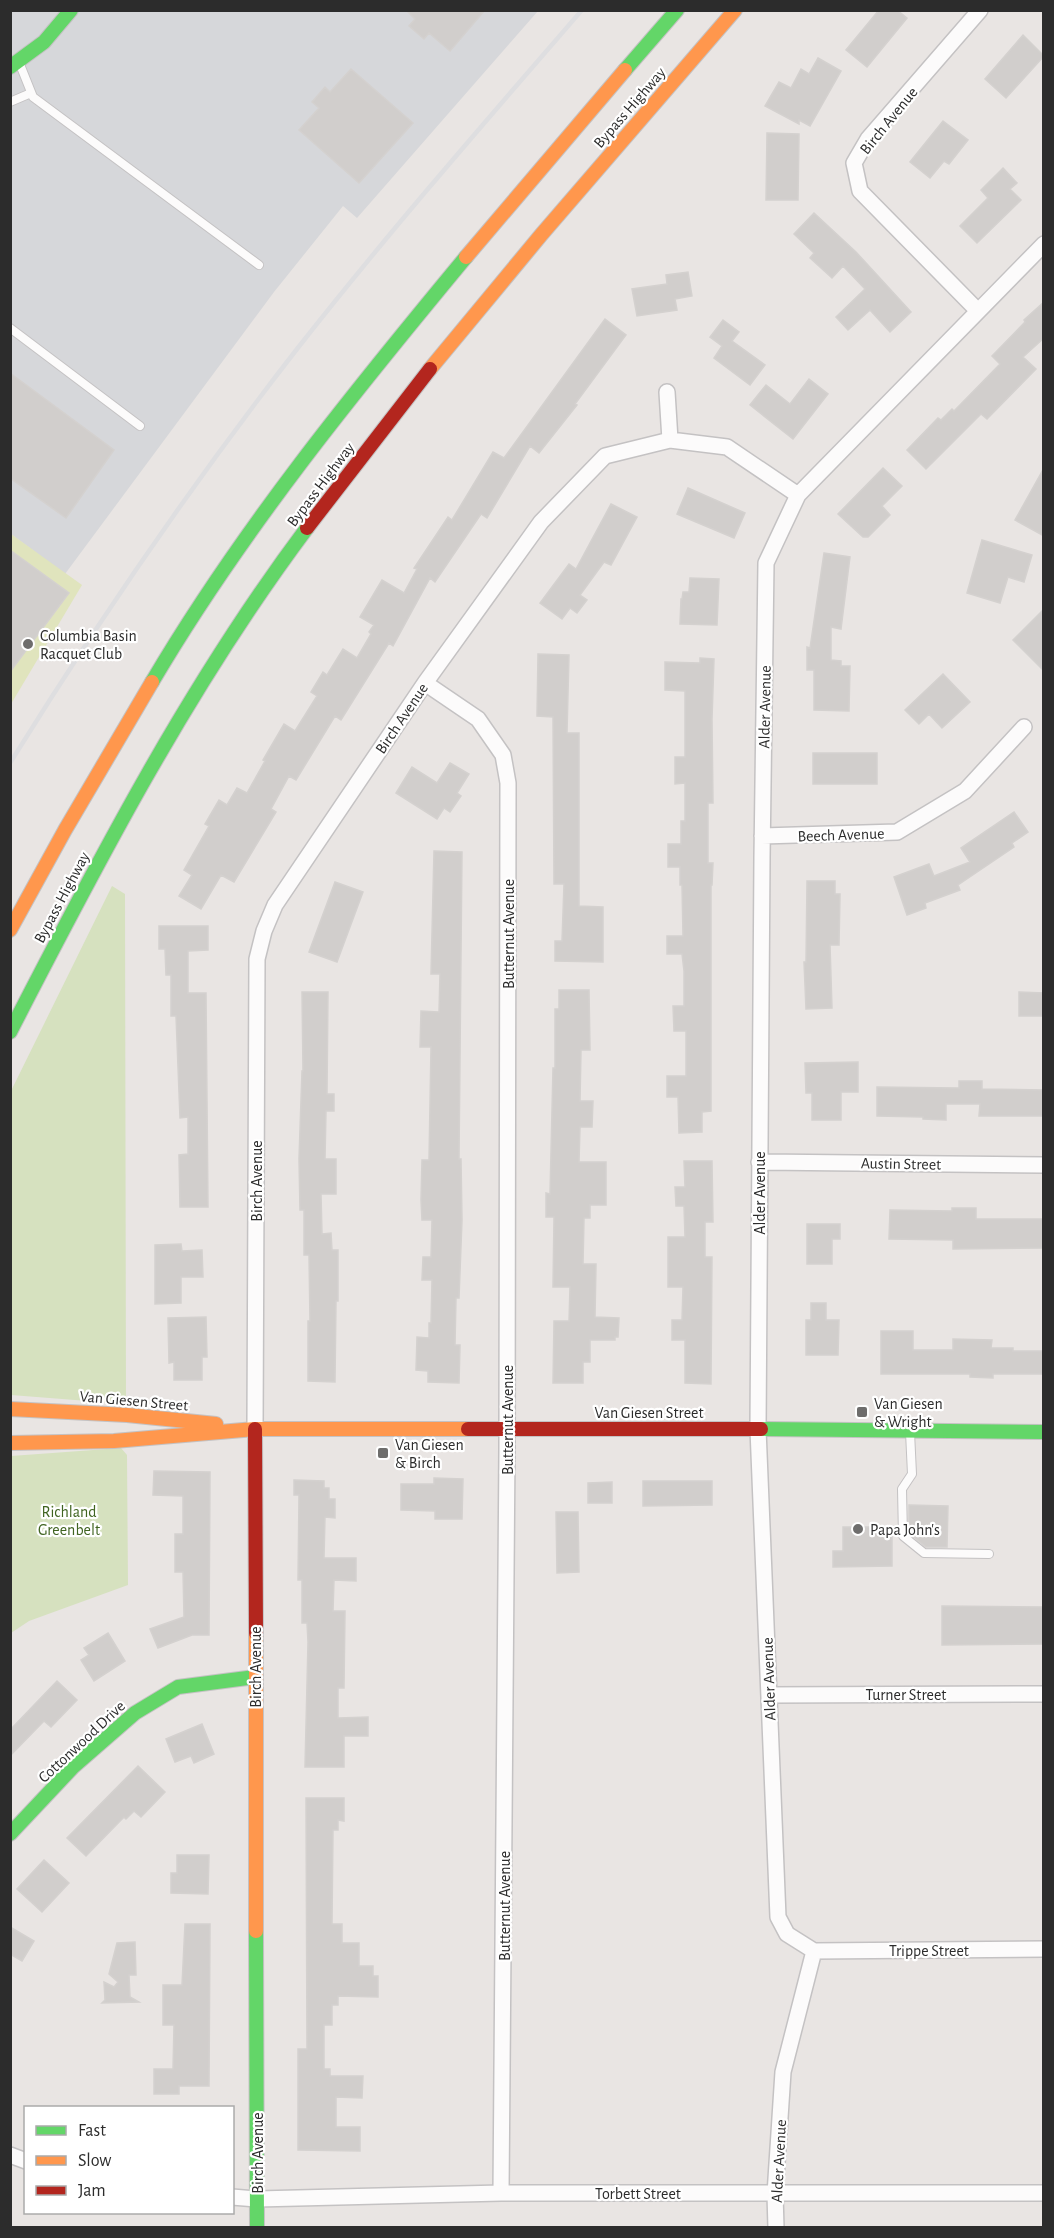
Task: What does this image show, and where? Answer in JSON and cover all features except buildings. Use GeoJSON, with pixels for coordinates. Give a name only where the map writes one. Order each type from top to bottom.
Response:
{"type":"FeatureCollection","features":[{"type":"Feature","properties":{"kind":"main road"},"geometry":{"type":"LineString","coordinates":[[15,64],[44,42],[71,10]]}},
{"type":"Feature","properties":{"kind":"main road","name":"Bypass Highway"},"geometry":{"type":"LineString","coordinates":[[10,930],[53,849],[139,704],[192,617],[247,538],[329,427],[445,280],[677,10]]}},
{"type":"Feature","properties":{"kind":"main road","name":"Bypass Highway"},"geometry":{"type":"LineString","coordinates":[[10,1032],[74,905],[136,794],[264,588],[392,416],[489,295],[735,10]]}},
{"type":"Feature","properties":{"kind":"main road","name":"Van Giesen Street"},"geometry":{"type":"LineString","coordinates":[[10,1409],[137,1416],[255,1429]]}},
{"type":"Feature","properties":{"kind":"main road","name":"Van Giesen Street"},"geometry":{"type":"LineString","coordinates":[[10,1443],[114,1441],[255,1429],[758,1429],[1044,1432]]}},
{"type":"Feature","properties":{"kind":"main road","name":"Birch Avenue"},"geometry":{"type":"LineString","coordinates":[[255,1429],[257,2228]]}},
{"type":"Feature","properties":{"kind":"main road","name":"Cottonwood Drive"},"geometry":{"type":"LineString","coordinates":[[10,1834],[73,1767],[135,1713],[178,1687],[255,1677]]}},
{"type":"Feature","properties":{"kind":"street","name":"Birch Avenue"},"geometry":{"type":"LineString","coordinates":[[977,310],[860,191],[854,163],[868,139],[980,10]]}},
{"type":"Feature","properties":{"kind":"street","name":"Alder Avenue"},"geometry":{"type":"LineString","coordinates":[[776,2228],[775,2194],[783,2072],[814,1951],[787,1934],[778,1917],[758,1429],[766,563],[798,495],[1044,244]]}},
{"type":"Feature","properties":{"kind":"street"},"geometry":{"type":"LineString","coordinates":[[667,392],[670,440]]}},
{"type":"Feature","properties":{"kind":"street","name":"Birch Avenue"},"geometry":{"type":"LineString","coordinates":[[255,1429],[257,958],[264,931],[276,905],[425,683],[541,522],[604,456],[670,440],[727,447],[798,495]]}},
{"type":"Feature","properties":{"kind":"street","name":"Butternut Avenue"},"geometry":{"type":"LineString","coordinates":[[425,683],[478,719],[502,755],[508,783],[507,1429],[501,2193]]}},
{"type":"Feature","properties":{"kind":"street","name":"Beech Avenue"},"geometry":{"type":"LineString","coordinates":[[762,836],[897,832],[965,791],[1024,727]]}},
{"type":"Feature","properties":{"kind":"street","name":"Austin Street"},"geometry":{"type":"LineString","coordinates":[[759,1162],[1044,1165]]}},
{"type":"Feature","properties":{"kind":"street","name":"Turner Street"},"geometry":{"type":"LineString","coordinates":[[769,1695],[1044,1694]]}},
{"type":"Feature","properties":{"kind":"street","name":"Trippe Street"},"geometry":{"type":"LineString","coordinates":[[814,1951],[1044,1949]]}},
{"type":"Feature","properties":{"kind":"street","name":"Torbett Street"},"geometry":{"type":"LineString","coordinates":[[234,2197],[257,2199],[501,2193],[1044,2193]]}},
{"type":"Feature","properties":{"kind":"lane"},"geometry":{"type":"LineString","coordinates":[[15,64],[33,97],[259,265]]}},
{"type":"Feature","properties":{"kind":"lane"},"geometry":{"type":"LineString","coordinates":[[10,102],[31,93]]}},
{"type":"Feature","properties":{"kind":"lane"},"geometry":{"type":"LineString","coordinates":[[10,328],[140,426]]}},
{"type":"Feature","properties":{"kind":"lane"},"geometry":{"type":"LineString","coordinates":[[909,1430],[912,1474],[902,1489],[903,1536],[924,1553],[989,1554]]}},
{"type":"Feature","properties":{"kind":"shaded area"},"geometry":{"type":"Polygon","coordinates":[[[11,11],[538,11],[357,218],[343,206],[274,292],[65,574],[11,534],[11,11]]]}},
{"type":"Feature","properties":{"kind":"green space","name":"Columbia Basin Racquet Club"},"geometry":{"type":"Polygon","coordinates":[[[11,534],[82,585],[11,704],[11,534]]]}},
{"type":"Feature","properties":{"kind":"green space"},"geometry":{"type":"Polygon","coordinates":[[[112,886],[125,894],[126,1404],[11,1395],[11,1091],[112,886]]]}},
{"type":"Feature","properties":{"kind":"green space","name":"Richland Greenbelt"},"geometry":{"type":"Polygon","coordinates":[[[121,1448],[127,1455],[128,1585],[29,1621],[11,1633],[11,1456],[121,1448]]]}},
{"type":"Feature","properties":{"kind":"railway"},"geometry":{"type":"LineString","coordinates":[[10,763],[148,552],[221,449],[331,306],[582,10]]}},
{"type":"Feature","properties":{"kind":"traffic: fast"},"geometry":{"type":"LineString","coordinates":[[10,67],[44,42],[71,10]]}},
{"type":"Feature","properties":{"kind":"traffic: fast"},"geometry":{"type":"LineString","coordinates":[[625,70],[677,10]]}},
{"type":"Feature","properties":{"kind":"traffic: fast"},"geometry":{"type":"LineString","coordinates":[[152,682],[223,571],[300,464],[466,257]]}},
{"type":"Feature","properties":{"kind":"traffic: fast"},"geometry":{"type":"LineString","coordinates":[[10,1032],[112,838],[185,710],[264,587],[307,528]]}},
{"type":"Feature","properties":{"kind":"traffic: fast"},"geometry":{"type":"LineString","coordinates":[[761,1429],[1044,1432]]}},
{"type":"Feature","properties":{"kind":"traffic: fast"},"geometry":{"type":"LineString","coordinates":[[10,1834],[73,1767],[135,1713],[178,1687],[255,1677]]}},
{"type":"Feature","properties":{"kind":"traffic: fast"},"geometry":{"type":"LineString","coordinates":[[256,1931],[257,2228]]}},
{"type":"Feature","properties":{"kind":"traffic: slow"},"geometry":{"type":"LineString","coordinates":[[430,369],[541,235],[735,10]]}},
{"type":"Feature","properties":{"kind":"traffic: slow"},"geometry":{"type":"LineString","coordinates":[[466,257],[625,70]]}},
{"type":"Feature","properties":{"kind":"traffic: slow"},"geometry":{"type":"LineString","coordinates":[[10,930],[65,830],[152,682]]}},
{"type":"Feature","properties":{"kind":"traffic: slow"},"geometry":{"type":"LineString","coordinates":[[10,1409],[127,1415],[216,1424]]}},
{"type":"Feature","properties":{"kind":"traffic: slow"},"geometry":{"type":"LineString","coordinates":[[10,1443],[114,1441],[255,1429],[468,1429]]}},
{"type":"Feature","properties":{"kind":"traffic: slow"},"geometry":{"type":"LineString","coordinates":[[256,1633],[256,1931]]}},
{"type":"Feature","properties":{"kind":"traffic: jam"},"geometry":{"type":"LineString","coordinates":[[307,528],[430,369]]}},
{"type":"Feature","properties":{"kind":"traffic: jam"},"geometry":{"type":"LineString","coordinates":[[255,1429],[256,1633]]}},
{"type":"Feature","properties":{"kind":"traffic: jam"},"geometry":{"type":"LineString","coordinates":[[468,1429],[761,1429]]}},
{"type":"Feature","properties":{"kind":"place","name":"Columbia Basin Racquet Club"},"geometry":{"type":"Point","coordinates":[28,644]}},
{"type":"Feature","properties":{"kind":"place","name":"Van Giesen & Wright"},"geometry":{"type":"Point","coordinates":[862,1412]}},
{"type":"Feature","properties":{"kind":"place","name":"Van Giesen & Birch"},"geometry":{"type":"Point","coordinates":[383,1453]}},
{"type":"Feature","properties":{"kind":"place","name":"Papa John's"},"geometry":{"type":"Point","coordinates":[858,1529]}}]}
